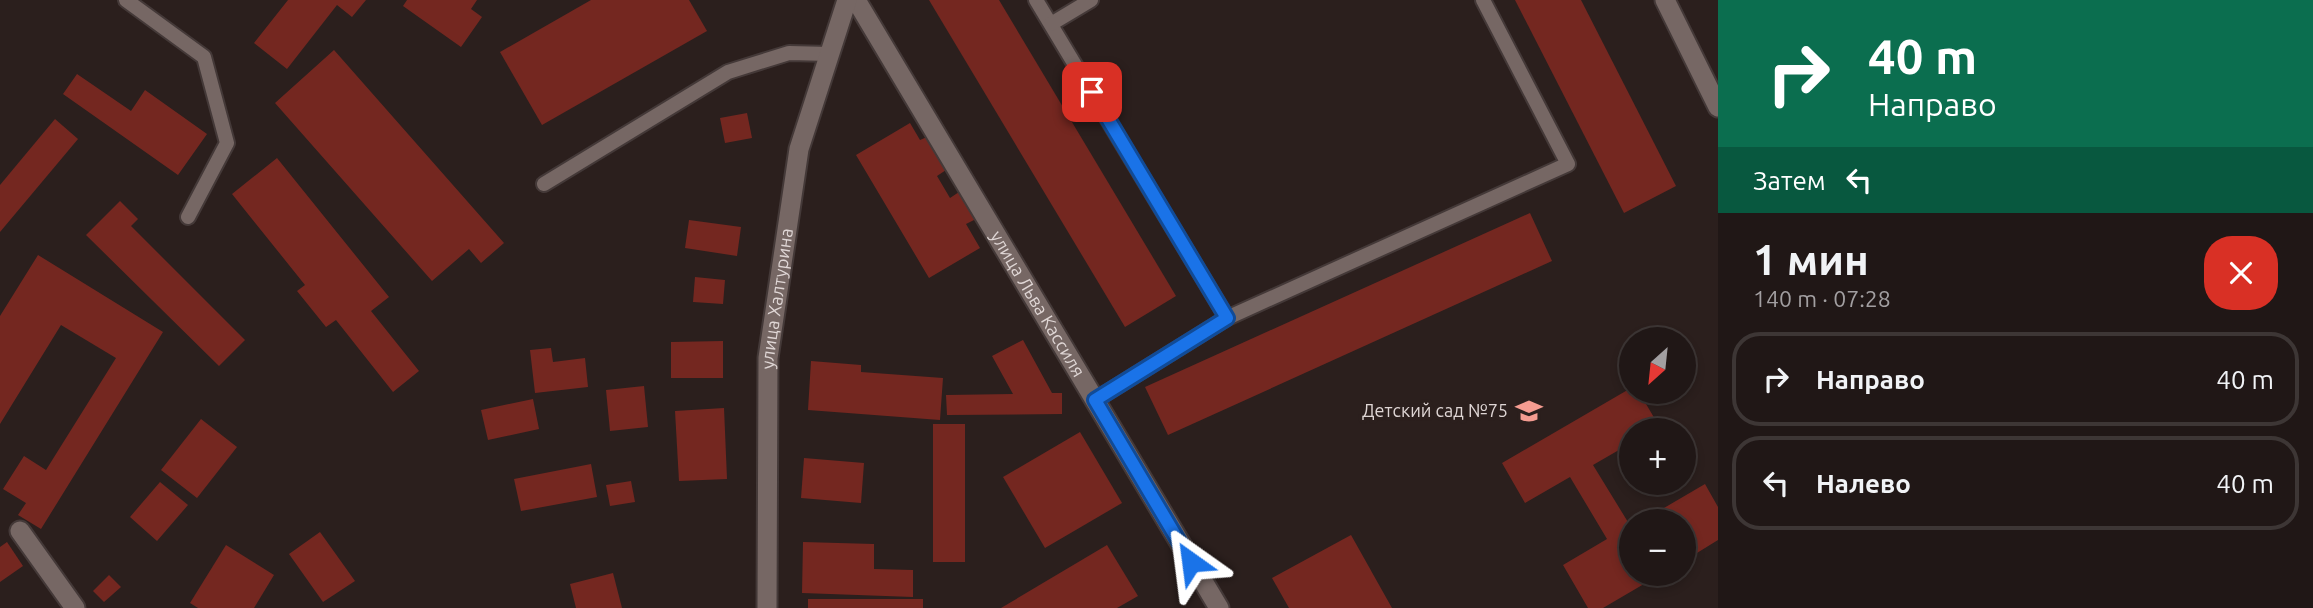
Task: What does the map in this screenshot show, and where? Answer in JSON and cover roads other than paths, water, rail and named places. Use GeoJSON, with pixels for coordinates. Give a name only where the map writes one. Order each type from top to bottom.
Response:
{"type":"FeatureCollection","features":[{"type":"Feature","properties":{"kind":"street","name":"улица Халтурина"},"geometry":{"type":"LineString","coordinates":[[767,608],[768,359],[799,149],[847,0]]}},
{"type":"Feature","properties":{"kind":"street","name":"улица Льва Кассиля"},"geometry":{"type":"LineString","coordinates":[[856,0],[1219,608]]}},
{"type":"Feature","properties":{"kind":"street"},"geometry":{"type":"LineString","coordinates":[[1665,0],[1718,107]]}},
{"type":"Feature","properties":{"kind":"street"},"geometry":{"type":"LineString","coordinates":[[20,531],[75,608]]}},
{"type":"Feature","properties":{"kind":"lane"},"geometry":{"type":"LineString","coordinates":[[126,0],[204,57],[228,143],[188,217]]}},
{"type":"Feature","properties":{"kind":"lane"},"geometry":{"type":"LineString","coordinates":[[1036,0],[1227,318]]}},
{"type":"Feature","properties":{"kind":"lane"},"geometry":{"type":"LineString","coordinates":[[1051,24],[1091,0]]}},
{"type":"Feature","properties":{"kind":"lane"},"geometry":{"type":"LineString","coordinates":[[1095,400],[1227,318],[1568,164],[1483,0]]}},
{"type":"Feature","properties":{"kind":"lane"},"geometry":{"type":"LineString","coordinates":[[544,184],[728,72],[789,53],[830,54]]}},
{"type":"Feature","properties":{"kind":"place","name":"Детский сад №75"},"geometry":{"type":"Point","coordinates":[1529,411]}}]}
